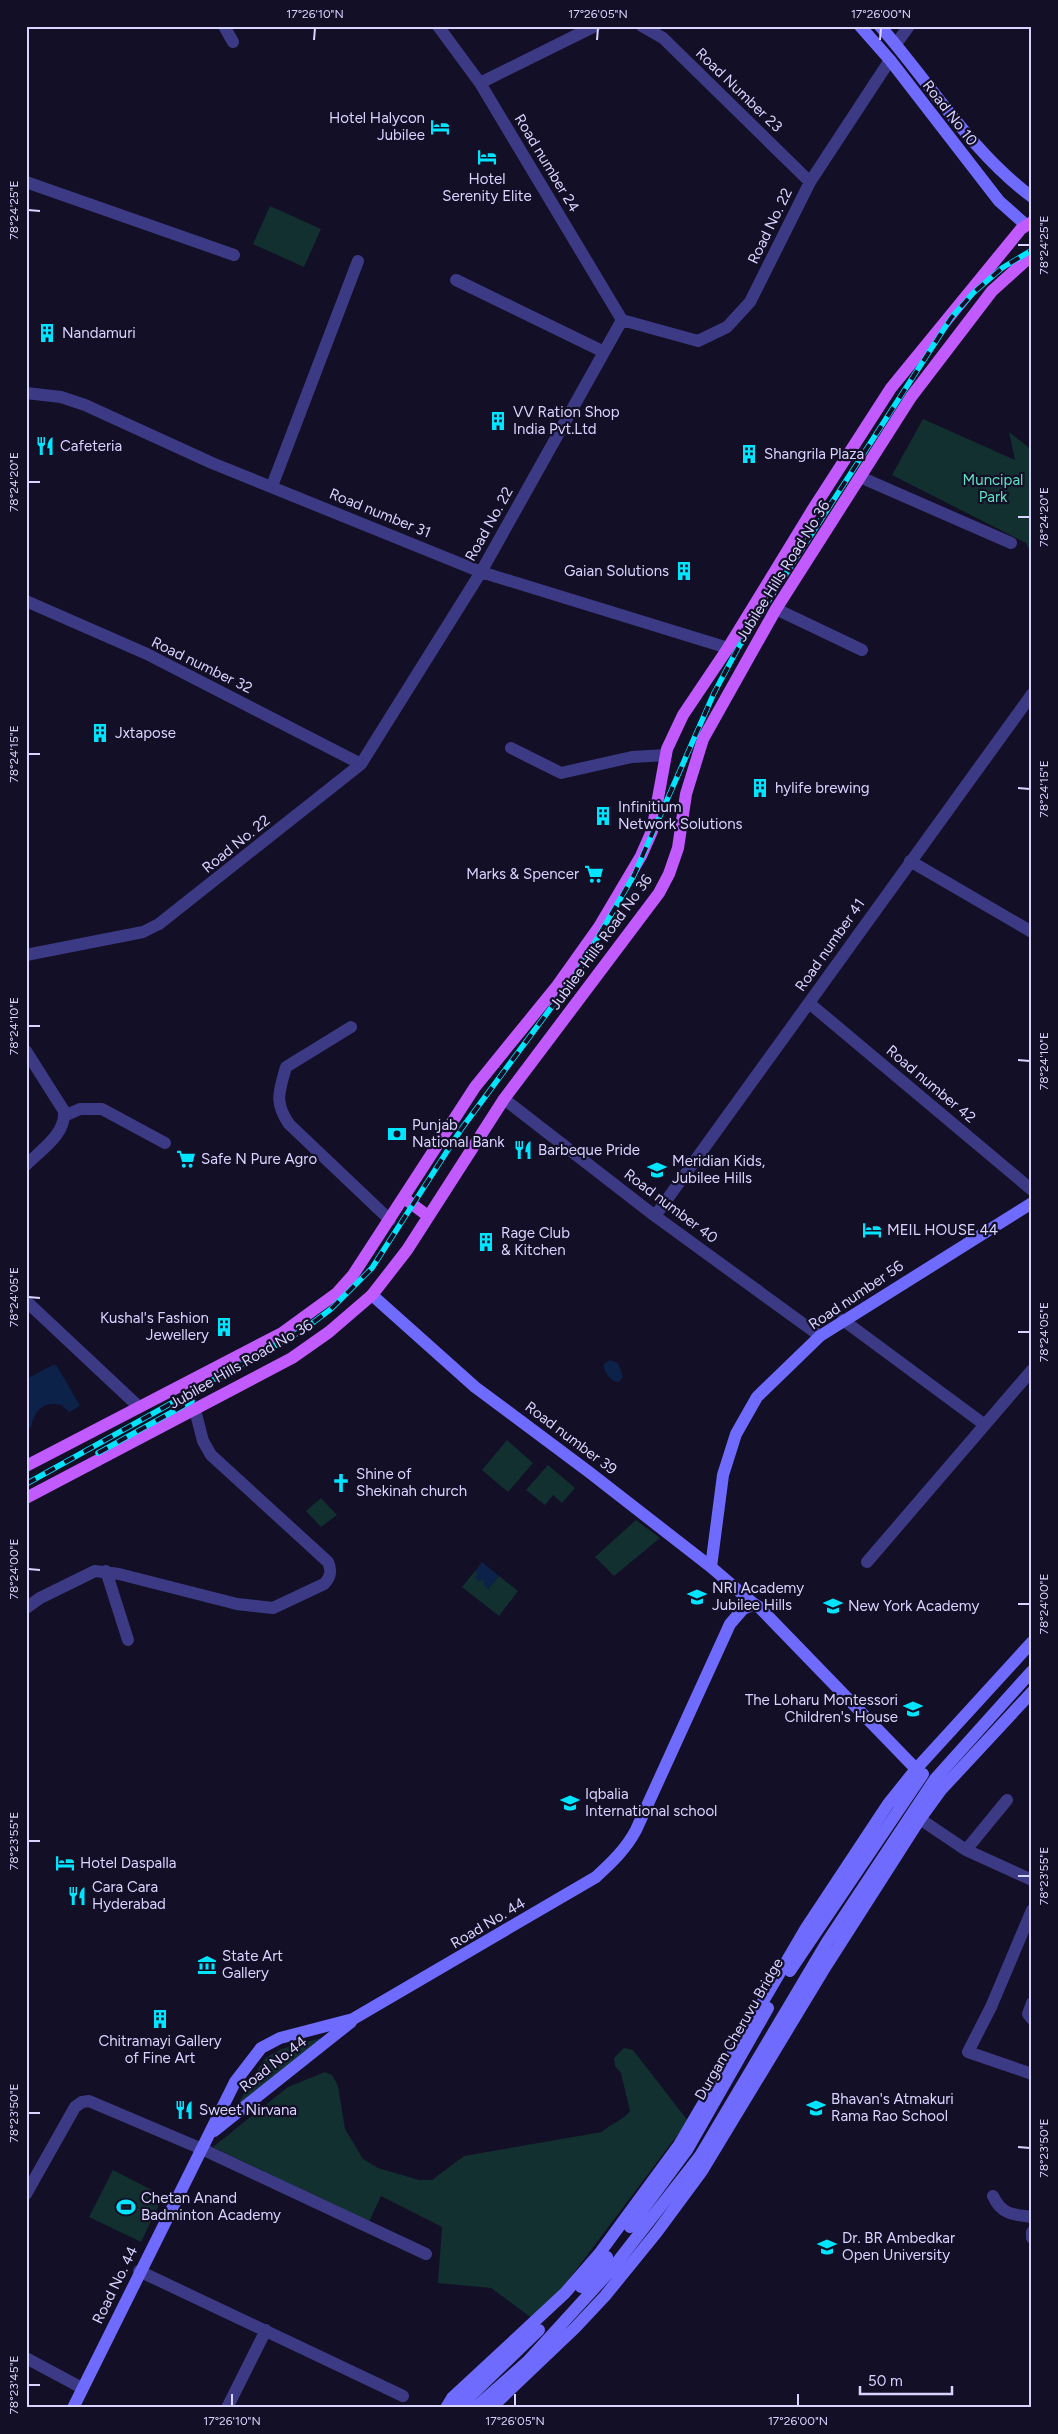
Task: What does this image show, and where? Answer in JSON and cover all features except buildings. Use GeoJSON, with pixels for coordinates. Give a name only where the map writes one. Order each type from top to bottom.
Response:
{"type":"FeatureCollection","features":[{"type":"Feature","properties":{"kind":"main road","name":"Road No 10"},"geometry":{"type":"LineString","coordinates":[[860,26],[890,60],[999,201],[1025,221]]}},
{"type":"Feature","properties":{"kind":"main road"},"geometry":{"type":"LineString","coordinates":[[880,26],[984,154],[1015,185],[1032,197]]}},
{"type":"Feature","properties":{"kind":"main road"},"geometry":{"type":"LineString","coordinates":[[999,201],[1009,201],[1014,198],[1015,185]]}},
{"type":"Feature","properties":{"kind":"main road","name":"Jubilee Hills Road No 36"},"geometry":{"type":"LineString","coordinates":[[26,1466],[282,1334],[311,1314],[354,1275],[475,1087],[557,986],[599,927],[641,856],[652,831],[666,755],[683,715],[728,648],[813,509],[891,388],[1025,221]]}},
{"type":"Feature","properties":{"kind":"main road","name":"Jubilee Hills Road No 36"},"geometry":{"type":"LineString","coordinates":[[26,1498],[292,1358],[330,1332],[372,1295],[407,1250],[504,1098],[659,893],[669,874],[678,848],[686,794],[703,739],[776,609],[911,397],[992,291],[1032,255]]}},
{"type":"Feature","properties":{"kind":"main road"},"geometry":{"type":"LineString","coordinates":[[813,509],[833,522]]}},
{"type":"Feature","properties":{"kind":"main road"},"geometry":{"type":"LineString","coordinates":[[404,1198],[428,1216]]}},
{"type":"Feature","properties":{"kind":"main road","name":"Road number 56"},"geometry":{"type":"LineString","coordinates":[[711,1567],[723,1476],[736,1434],[757,1397],[820,1336],[1032,1203]]}},
{"type":"Feature","properties":{"kind":"main road","name":"Road number 39"},"geometry":{"type":"LineString","coordinates":[[372,1295],[474,1387],[589,1472],[711,1567],[754,1604]]}},
{"type":"Feature","properties":{"kind":"main road"},"geometry":{"type":"LineString","coordinates":[[754,1604],[916,1770]]}},
{"type":"Feature","properties":{"kind":"main road","name":"Road No. 44"},"geometry":{"type":"LineString","coordinates":[[73,2408],[140,2271],[212,2132],[235,2082],[261,2048],[280,2038],[353,2019],[596,1877],[618,1858],[636,1830],[730,1624],[743,1609],[754,1604]]}},
{"type":"Feature","properties":{"kind":"main road"},"geometry":{"type":"LineString","coordinates":[[446,2408],[452,2398],[565,2293],[599,2254],[679,2145],[806,1928],[888,1804],[916,1770],[1032,1642]]}},
{"type":"Feature","properties":{"kind":"main road","name":"Durgam Cheruvu Bridge"},"geometry":{"type":"LineString","coordinates":[[458,2408],[559,2311],[595,2272],[687,2150],[724,2089],[780,1987],[914,1786],[936,1758],[1032,1653]]}},
{"type":"Feature","properties":{"kind":"main road","name":"Durgam Cheruvu Bridge"},"geometry":{"type":"LineString","coordinates":[[475,2408],[528,2361],[612,2270],[700,2156],[827,1942],[935,1779],[1032,1672]]}},
{"type":"Feature","properties":{"kind":"main road"},"geometry":{"type":"LineString","coordinates":[[491,2408],[606,2296],[657,2232],[702,2171],[826,1966],[920,1819],[941,1790],[1032,1692]]}},
{"type":"Feature","properties":{"kind":"main road"},"geometry":{"type":"LineString","coordinates":[[806,1928],[826,1966]]}},
{"type":"Feature","properties":{"kind":"main road","name":"Road No.44"},"geometry":{"type":"LineString","coordinates":[[212,2132],[353,2019]]}},
{"type":"Feature","properties":{"kind":"street"},"geometry":{"type":"LineString","coordinates":[[224,26],[233,42]]}},
{"type":"Feature","properties":{"kind":"street","name":"Road number 24"},"geometry":{"type":"LineString","coordinates":[[438,26],[480,83],[622,320]]}},
{"type":"Feature","properties":{"kind":"street"},"geometry":{"type":"LineString","coordinates":[[480,83],[574,31],[595,26]]}},
{"type":"Feature","properties":{"kind":"street","name":"Road Number 23"},"geometry":{"type":"LineString","coordinates":[[642,26],[663,38],[810,182]]}},
{"type":"Feature","properties":{"kind":"street"},"geometry":{"type":"LineString","coordinates":[[896,44],[909,26]]}},
{"type":"Feature","properties":{"kind":"street","name":"Road No. 22"},"geometry":{"type":"LineString","coordinates":[[26,955],[143,932],[159,924],[360,764],[481,572],[622,320],[698,341],[727,327],[750,302],[810,182],[890,60]]}},
{"type":"Feature","properties":{"kind":"street"},"geometry":{"type":"LineString","coordinates":[[26,182],[234,255]]}},
{"type":"Feature","properties":{"kind":"street"},"geometry":{"type":"LineString","coordinates":[[272,486],[358,261]]}},
{"type":"Feature","properties":{"kind":"street"},"geometry":{"type":"LineString","coordinates":[[456,280],[604,352]]}},
{"type":"Feature","properties":{"kind":"street","name":"Road number 31"},"geometry":{"type":"LineString","coordinates":[[26,393],[61,397],[85,404],[212,462],[481,572],[728,648]]}},
{"type":"Feature","properties":{"kind":"street"},"geometry":{"type":"LineString","coordinates":[[860,477],[1011,544]]}},
{"type":"Feature","properties":{"kind":"street","name":"Road number 32"},"geometry":{"type":"LineString","coordinates":[[26,601],[147,654],[360,764]]}},
{"type":"Feature","properties":{"kind":"street"},"geometry":{"type":"LineString","coordinates":[[776,609],[862,650]]}},
{"type":"Feature","properties":{"kind":"street","name":"Road number 41"},"geometry":{"type":"LineString","coordinates":[[655,1216],[1032,694]]}},
{"type":"Feature","properties":{"kind":"street"},"geometry":{"type":"LineString","coordinates":[[511,748],[561,773],[632,757],[666,755]]}},
{"type":"Feature","properties":{"kind":"street"},"geometry":{"type":"LineString","coordinates":[[910,861],[1032,932]]}},
{"type":"Feature","properties":{"kind":"street","name":"Road number 42"},"geometry":{"type":"LineString","coordinates":[[809,1003],[1032,1190]]}},
{"type":"Feature","properties":{"kind":"street"},"geometry":{"type":"LineString","coordinates":[[351,1027],[286,1068],[278,1096],[280,1112],[289,1124],[390,1220]]}},
{"type":"Feature","properties":{"kind":"street"},"geometry":{"type":"LineString","coordinates":[[26,1051],[64,1111],[65,1122],[60,1131],[26,1164]]}},
{"type":"Feature","properties":{"kind":"street","name":"Road number 40"},"geometry":{"type":"LineString","coordinates":[[504,1098],[655,1216],[820,1336]]}},
{"type":"Feature","properties":{"kind":"street"},"geometry":{"type":"LineString","coordinates":[[64,1116],[80,1109],[102,1109],[165,1143]]}},
{"type":"Feature","properties":{"kind":"street"},"geometry":{"type":"LineString","coordinates":[[26,1302],[139,1407]]}},
{"type":"Feature","properties":{"kind":"street"},"geometry":{"type":"LineString","coordinates":[[843,1320],[985,1425]]}},
{"type":"Feature","properties":{"kind":"street"},"geometry":{"type":"LineString","coordinates":[[867,1562],[1032,1370]]}},
{"type":"Feature","properties":{"kind":"street"},"geometry":{"type":"LineString","coordinates":[[26,1608],[40,1598],[95,1571],[106,1571],[237,1604],[272,1608],[324,1584],[329,1579],[330,1569],[328,1562],[211,1455],[203,1441],[196,1410]]}},
{"type":"Feature","properties":{"kind":"street"},"geometry":{"type":"LineString","coordinates":[[106,1571],[128,1640]]}},
{"type":"Feature","properties":{"kind":"street"},"geometry":{"type":"LineString","coordinates":[[966,1850],[1008,1800]]}},
{"type":"Feature","properties":{"kind":"street"},"geometry":{"type":"LineString","coordinates":[[920,1819],[966,1850],[1032,1880]]}},
{"type":"Feature","properties":{"kind":"street"},"geometry":{"type":"LineString","coordinates":[[1032,1910],[991,2007],[968,2052],[1032,2074]]}},
{"type":"Feature","properties":{"kind":"street"},"geometry":{"type":"LineString","coordinates":[[1032,2003],[1028,2014],[1032,2019]]}},
{"type":"Feature","properties":{"kind":"street"},"geometry":{"type":"LineString","coordinates":[[26,2194],[75,2107],[82,2102],[89,2101],[202,2149],[426,2254]]}},
{"type":"Feature","properties":{"kind":"street"},"geometry":{"type":"LineString","coordinates":[[993,2196],[997,2205],[1004,2212],[1032,2217]]}},
{"type":"Feature","properties":{"kind":"street"},"geometry":{"type":"LineString","coordinates":[[1032,2232],[1032,2238]]}},
{"type":"Feature","properties":{"kind":"street"},"geometry":{"type":"LineString","coordinates":[[140,2271],[403,2396]]}},
{"type":"Feature","properties":{"kind":"street"},"geometry":{"type":"LineString","coordinates":[[227,2408],[266,2330]]}},
{"type":"Feature","properties":{"kind":"street"},"geometry":{"type":"LineString","coordinates":[[26,2358],[82,2388]]}},
{"type":"Feature","properties":{"kind":"green space"},"geometry":{"type":"Polygon","coordinates":[[[270,206],[321,229],[304,267],[253,244],[270,206]]]}},
{"type":"Feature","properties":{"kind":"green space","name":"Muncipal Park"},"geometry":{"type":"Polygon","coordinates":[[[923,419],[1015,460],[1009,432],[1032,450],[1032,555],[1026,543],[892,475],[923,419]]]}},
{"type":"Feature","properties":{"kind":"green space"},"geometry":{"type":"Polygon","coordinates":[[[507,1440],[533,1463],[508,1492],[482,1470],[507,1440]]]}},
{"type":"Feature","properties":{"kind":"green space"},"geometry":{"type":"Polygon","coordinates":[[[548,1465],[575,1488],[562,1503],[553,1495],[545,1505],[526,1490],[548,1465]]]}},
{"type":"Feature","properties":{"kind":"green space"},"geometry":{"type":"Polygon","coordinates":[[[321,1498],[337,1515],[321,1527],[306,1511],[321,1498]]]}},
{"type":"Feature","properties":{"kind":"green space"},"geometry":{"type":"Polygon","coordinates":[[[636,1520],[660,1538],[614,1576],[595,1557],[636,1520]]]}},
{"type":"Feature","properties":{"kind":"green space"},"geometry":{"type":"Polygon","coordinates":[[[475,1571],[485,1581],[488,1589],[499,1576],[518,1591],[499,1616],[462,1587],[475,1571]]]}},
{"type":"Feature","properties":{"kind":"green space"},"geometry":{"type":"Polygon","coordinates":[[[322,2038],[237,2106],[263,2061],[269,2056],[283,2049],[322,2038]]]}},
{"type":"Feature","properties":{"kind":"green space"},"geometry":{"type":"Polygon","coordinates":[[[624,2048],[633,2050],[688,2121],[537,2322],[491,2288],[438,2283],[442,2227],[381,2196],[369,2222],[213,2147],[288,2087],[325,2072],[332,2075],[338,2086],[345,2129],[363,2159],[378,2168],[419,2180],[432,2180],[464,2156],[602,2132],[620,2120],[630,2111],[621,2073],[615,2066],[614,2058],[624,2048]]]}},
{"type":"Feature","properties":{"kind":"green space","name":"Chetan Anand Badminton Academy"},"geometry":{"type":"Polygon","coordinates":[[[113,2170],[163,2196],[141,2242],[89,2217],[113,2170]]]}},
{"type":"Feature","properties":{"kind":"water"},"geometry":{"type":"Polygon","coordinates":[[[610,1360],[618,1363],[623,1377],[619,1382],[610,1378],[606,1373],[604,1364],[610,1360]]]}},
{"type":"Feature","properties":{"kind":"water"},"geometry":{"type":"Polygon","coordinates":[[[53,1365],[57,1366],[80,1406],[69,1412],[61,1405],[49,1404],[41,1408],[35,1416],[31,1427],[26,1429],[26,1379],[53,1365]]]}},
{"type":"Feature","properties":{"kind":"water"},"geometry":{"type":"Polygon","coordinates":[[[482,1562],[499,1576],[488,1589],[483,1584],[485,1581],[483,1579],[480,1582],[475,1578],[478,1574],[475,1571],[482,1562]]]}},
{"type":"Feature","properties":{"kind":"railway"},"geometry":{"type":"LineString","coordinates":[[26,1484],[303,1330],[331,1309],[372,1268],[462,1128],[579,970],[634,875],[714,693],[738,648],[951,318],[973,293],[1002,268],[1032,250]]}},
{"type":"Feature","properties":{"kind":"railway"},"geometry":{"type":"LineString","coordinates":[[98,1453],[192,1401]]}},
{"type":"Feature","properties":{"kind":"place","name":"Hotel Halycon Jubilee"},"geometry":{"type":"Point","coordinates":[440,127]}},
{"type":"Feature","properties":{"kind":"place","name":"Hotel Serenity Elite"},"geometry":{"type":"Point","coordinates":[487,157]}},
{"type":"Feature","properties":{"kind":"place","name":"Nandamuri"},"geometry":{"type":"Point","coordinates":[47,333]}},
{"type":"Feature","properties":{"kind":"place","name":"VV Ration Shop India Pvt.Ltd"},"geometry":{"type":"Point","coordinates":[498,421]}},
{"type":"Feature","properties":{"kind":"place","name":"Cafeteria"},"geometry":{"type":"Point","coordinates":[45,446]}},
{"type":"Feature","properties":{"kind":"place","name":"Shangrila Plaza"},"geometry":{"type":"Point","coordinates":[749,454]}},
{"type":"Feature","properties":{"kind":"place","name":"Gaian Solutions"},"geometry":{"type":"Point","coordinates":[684,571]}},
{"type":"Feature","properties":{"kind":"place","name":"Jxtapose"},"geometry":{"type":"Point","coordinates":[100,733]}},
{"type":"Feature","properties":{"kind":"place","name":"hylife brewing"},"geometry":{"type":"Point","coordinates":[760,788]}},
{"type":"Feature","properties":{"kind":"place","name":"Infinitium Network Solutions"},"geometry":{"type":"Point","coordinates":[603,816]}},
{"type":"Feature","properties":{"kind":"place","name":"Marks & Spencer"},"geometry":{"type":"Point","coordinates":[594,874]}},
{"type":"Feature","properties":{"kind":"place","name":"Punjab National Bank"},"geometry":{"type":"Point","coordinates":[397,1134]}},
{"type":"Feature","properties":{"kind":"place","name":"Barbeque Pride"},"geometry":{"type":"Point","coordinates":[523,1150]}},
{"type":"Feature","properties":{"kind":"place","name":"Safe N Pure Agro"},"geometry":{"type":"Point","coordinates":[186,1159]}},
{"type":"Feature","properties":{"kind":"place","name":"Meridian Kids, Jubilee Hills"},"geometry":{"type":"Point","coordinates":[657,1170]}},
{"type":"Feature","properties":{"kind":"place","name":"MEIL HOUSE 44"},"geometry":{"type":"Point","coordinates":[872,1230]}},
{"type":"Feature","properties":{"kind":"place","name":"Rage Club & Kitchen"},"geometry":{"type":"Point","coordinates":[486,1242]}},
{"type":"Feature","properties":{"kind":"place","name":"Kushal's Fashion Jewellery"},"geometry":{"type":"Point","coordinates":[224,1327]}},
{"type":"Feature","properties":{"kind":"place","name":"Shine of Shekinah church"},"geometry":{"type":"Point","coordinates":[341,1483]}},
{"type":"Feature","properties":{"kind":"place","name":"NRI Academy Jubilee Hills"},"geometry":{"type":"Point","coordinates":[697,1597]}},
{"type":"Feature","properties":{"kind":"place","name":"New York Academy"},"geometry":{"type":"Point","coordinates":[833,1606]}},
{"type":"Feature","properties":{"kind":"place","name":"The Loharu Montessori Children's House"},"geometry":{"type":"Point","coordinates":[913,1709]}},
{"type":"Feature","properties":{"kind":"place","name":"Iqbalia International school"},"geometry":{"type":"Point","coordinates":[570,1803]}},
{"type":"Feature","properties":{"kind":"place","name":"Hotel Daspalla"},"geometry":{"type":"Point","coordinates":[65,1863]}},
{"type":"Feature","properties":{"kind":"place","name":"Cara Cara Hyderabad"},"geometry":{"type":"Point","coordinates":[77,1896]}},
{"type":"Feature","properties":{"kind":"place","name":"State Art Gallery"},"geometry":{"type":"Point","coordinates":[207,1965]}},
{"type":"Feature","properties":{"kind":"place","name":"Chitramayi Gallery of Fine Art"},"geometry":{"type":"Point","coordinates":[160,2019]}},
{"type":"Feature","properties":{"kind":"place","name":"Bhavan's Atmakuri Rama Rao School"},"geometry":{"type":"Point","coordinates":[816,2108]}},
{"type":"Feature","properties":{"kind":"place","name":"Sweet Nirvana"},"geometry":{"type":"Point","coordinates":[184,2110]}},
{"type":"Feature","properties":{"kind":"place","name":"Chetan Anand Badminton Academy"},"geometry":{"type":"Point","coordinates":[126,2207]}},
{"type":"Feature","properties":{"kind":"place","name":"Dr. BR Ambedkar Open University"},"geometry":{"type":"Point","coordinates":[827,2247]}}]}
